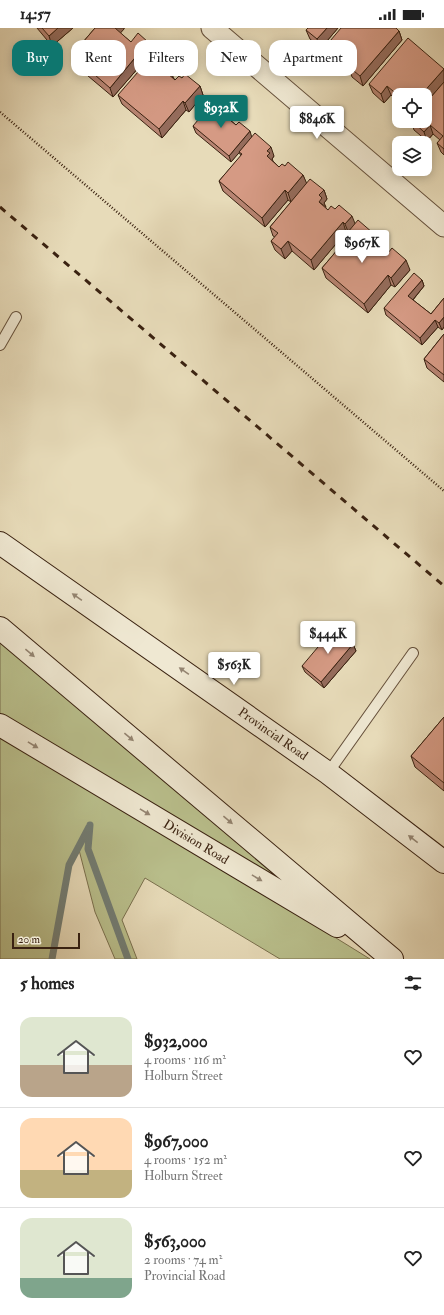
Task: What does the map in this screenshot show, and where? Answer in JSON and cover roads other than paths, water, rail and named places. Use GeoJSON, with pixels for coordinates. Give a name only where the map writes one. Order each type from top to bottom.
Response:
{"type":"FeatureCollection","features":[{"type":"Feature","properties":{"kind":"main road","name":"Provincial Road"},"geometry":{"type":"LineString","coordinates":[[0,543],[328,773],[444,862]]}},
{"type":"Feature","properties":{"kind":"main road"},"geometry":{"type":"LineString","coordinates":[[0,628],[392,959]]}},
{"type":"Feature","properties":{"kind":"main road","name":"Division Road"},"geometry":{"type":"LineString","coordinates":[[0,725],[392,959]]}},
{"type":"Feature","properties":{"kind":"street"},"geometry":{"type":"LineString","coordinates":[[212,28],[444,226]]}},
{"type":"Feature","properties":{"kind":"lane"},"geometry":{"type":"LineString","coordinates":[[0,345],[16,317]]}},
{"type":"Feature","properties":{"kind":"lane"},"geometry":{"type":"LineString","coordinates":[[328,773],[413,653]]}},
{"type":"Feature","properties":{"kind":"waterway"},"geometry":{"type":"LineString","coordinates":[[90,825],[88,849],[128,959]]}},
{"type":"Feature","properties":{"kind":"waterway"},"geometry":{"type":"LineString","coordinates":[[52,959],[69,865],[89,827]]}},
{"type":"Feature","properties":{"kind":"railway"},"geometry":{"type":"LineString","coordinates":[[0,207],[444,586]]}}]}
